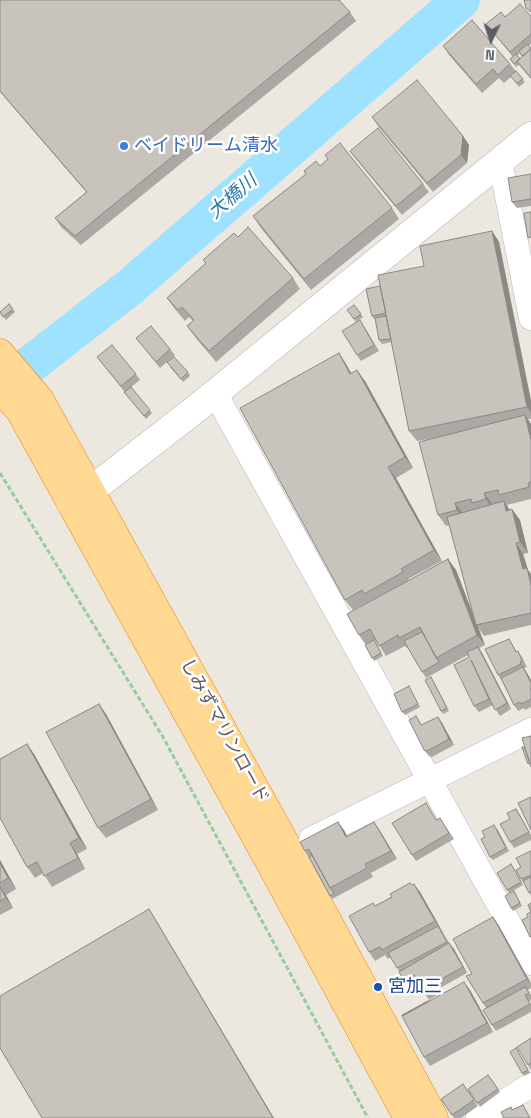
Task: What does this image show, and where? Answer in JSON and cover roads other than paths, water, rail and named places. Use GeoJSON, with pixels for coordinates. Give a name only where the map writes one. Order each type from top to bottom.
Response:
{"type":"FeatureCollection","features":[{"type":"Feature","properties":{"kind":"highway","name":"しみずマリンロード"},"geometry":{"type":"LineString","coordinates":[[0,353],[279,855],[434,1118]]}},
{"type":"Feature","properties":{"kind":"highway","name":"しみずマリンロード"},"geometry":{"type":"LineString","coordinates":[[0,388],[30,405]]}},
{"type":"Feature","properties":{"kind":"highway","name":"しみずマリンロード"},"geometry":{"type":"LineString","coordinates":[[279,855],[408,1118]]}},
{"type":"Feature","properties":{"kind":"street"},"geometry":{"type":"LineString","coordinates":[[80,496],[215,393],[531,136]]}},
{"type":"Feature","properties":{"kind":"street"},"geometry":{"type":"LineString","coordinates":[[500,161],[531,318]]}},
{"type":"Feature","properties":{"kind":"street"},"geometry":{"type":"LineString","coordinates":[[215,393],[531,963]]}},
{"type":"Feature","properties":{"kind":"street"},"geometry":{"type":"LineString","coordinates":[[279,855],[531,730]]}},
{"type":"Feature","properties":{"kind":"street"},"geometry":{"type":"LineString","coordinates":[[478,1118],[531,1086]]}},
{"type":"Feature","properties":{"kind":"waterway","name":"大橋川"},"geometry":{"type":"LineString","coordinates":[[0,388],[130,287],[461,0]]}},
{"type":"Feature","properties":{"kind":"place","name":"ベイドリーム清水"},"geometry":{"type":"Point","coordinates":[124,146]}},
{"type":"Feature","properties":{"kind":"place","name":"宮加三"},"geometry":{"type":"Point","coordinates":[378,987]}}]}
